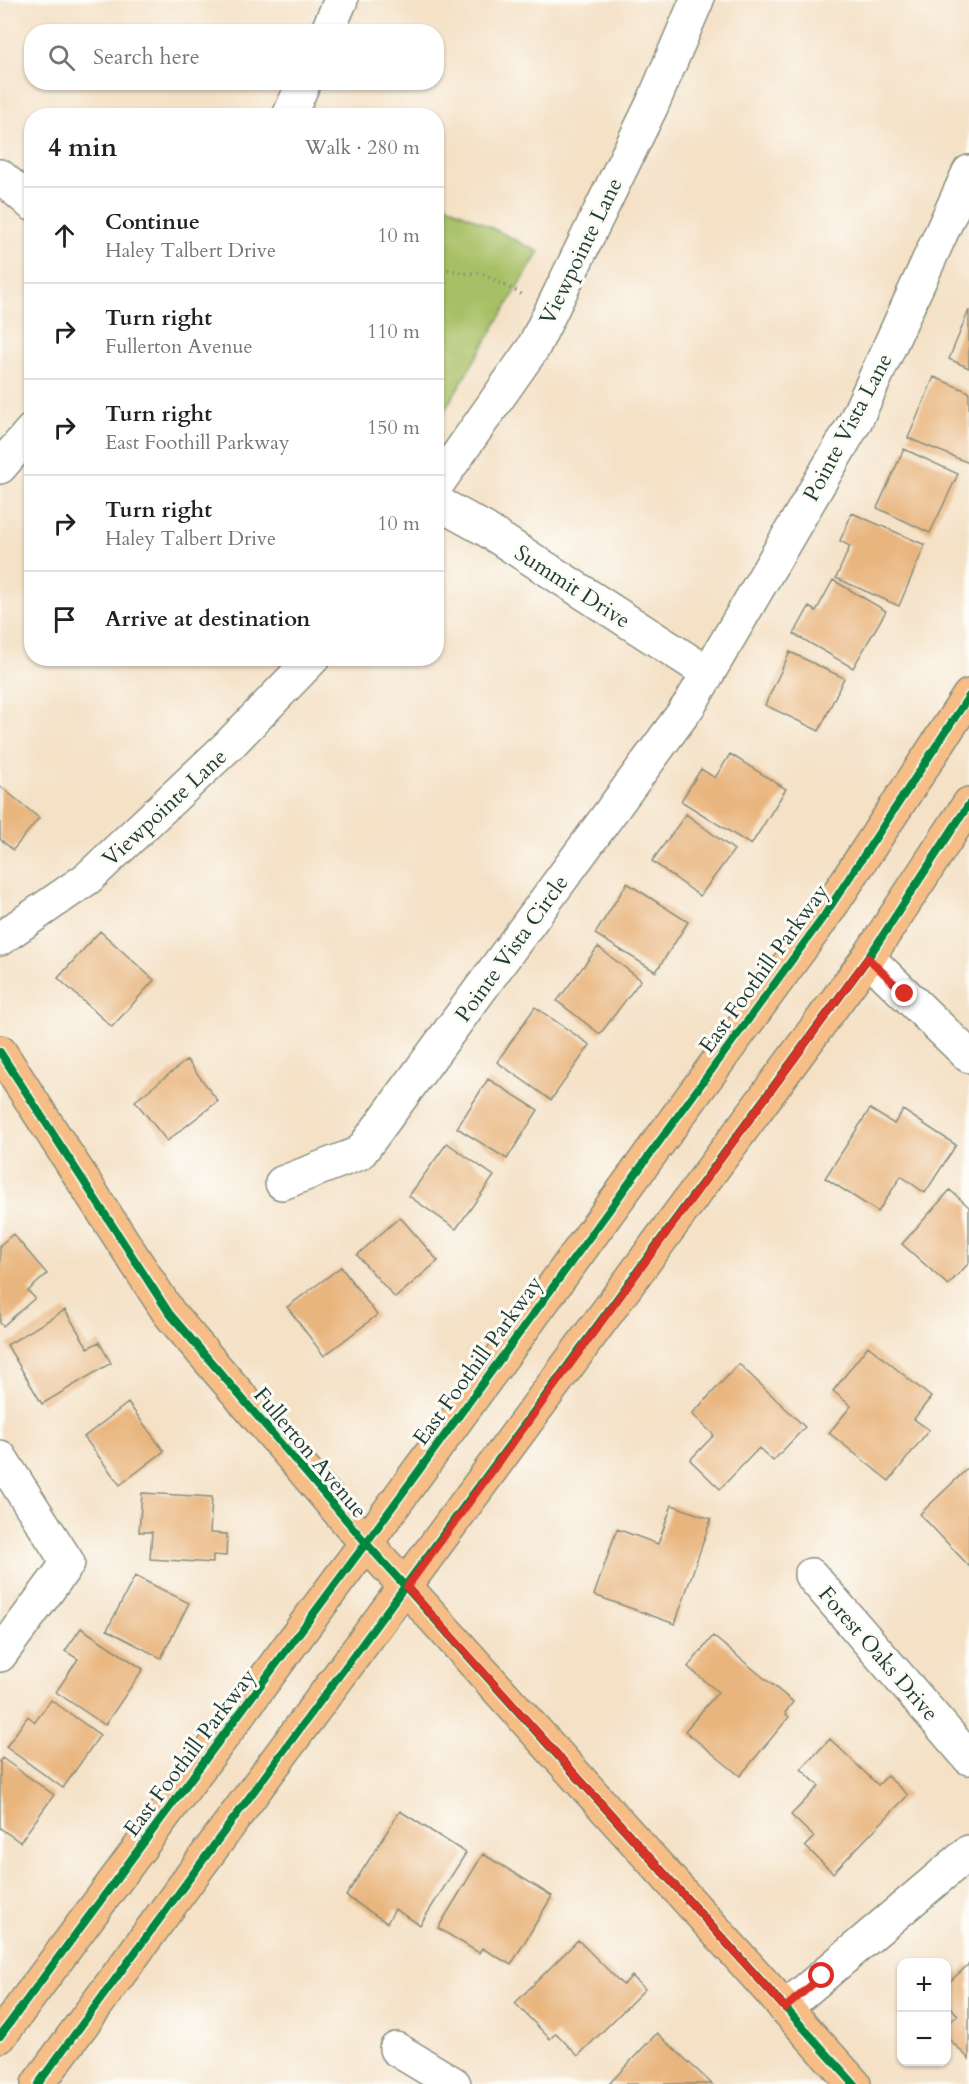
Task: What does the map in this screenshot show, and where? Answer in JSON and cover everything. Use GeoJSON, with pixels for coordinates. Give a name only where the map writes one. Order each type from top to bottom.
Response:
{"type":"FeatureCollection","features":[{"type":"Feature","properties":{"kind":"main road","name":"East Foothill Parkway"},"geometry":{"type":"LineString","coordinates":[[0,2036],[366,1544],[824,916],[969,696]]}},
{"type":"Feature","properties":{"kind":"main road"},"geometry":{"type":"LineString","coordinates":[[38,2084],[407,1587],[868,958],[969,804]]}},
{"type":"Feature","properties":{"kind":"main road","name":"Fullerton Avenue"},"geometry":{"type":"LineString","coordinates":[[0,1052],[169,1313],[366,1544],[854,2084]]}},
{"type":"Feature","properties":{"kind":"street"},"geometry":{"type":"LineString","coordinates":[[330,24],[341,0]]}},
{"type":"Feature","properties":{"kind":"street","name":"Viewpointe Lane"},"geometry":{"type":"LineString","coordinates":[[444,475],[533,348],[652,105],[697,0]]}},
{"type":"Feature","properties":{"kind":"street"},"geometry":{"type":"LineString","coordinates":[[293,108],[300,90]]}},
{"type":"Feature","properties":{"kind":"street","name":"Pointe Vista Lane"},"geometry":{"type":"LineString","coordinates":[[708,673],[855,422],[969,172]]}},
{"type":"Feature","properties":{"kind":"street"},"geometry":{"type":"LineString","coordinates":[[0,176],[24,197]]}},
{"type":"Feature","properties":{"kind":"street"},"geometry":{"type":"LineString","coordinates":[[0,467],[24,439]]}},
{"type":"Feature","properties":{"kind":"street","name":"Summit Drive"},"geometry":{"type":"LineString","coordinates":[[444,507],[485,530],[708,673]]}},
{"type":"Feature","properties":{"kind":"street","name":"Viewpointe Lane"},"geometry":{"type":"LineString","coordinates":[[0,939],[88,878],[230,744],[305,666]]}},
{"type":"Feature","properties":{"kind":"street","name":"Pointe Vista Circle"},"geometry":{"type":"LineString","coordinates":[[282,1183],[360,1153],[690,704],[708,673]]}},
{"type":"Feature","properties":{"kind":"street"},"geometry":{"type":"LineString","coordinates":[[868,958],[969,1056]]}},
{"type":"Feature","properties":{"kind":"street"},"geometry":{"type":"LineString","coordinates":[[0,1457],[68,1563],[0,1655]]}},
{"type":"Feature","properties":{"kind":"street","name":"Forest Oaks Drive"},"geometry":{"type":"LineString","coordinates":[[812,1575],[969,1758]]}},
{"type":"Feature","properties":{"kind":"street"},"geometry":{"type":"LineString","coordinates":[[785,2008],[969,1852]]}},
{"type":"Feature","properties":{"kind":"street"},"geometry":{"type":"LineString","coordinates":[[396,2049],[453,2084]]}},
{"type":"Feature","properties":{"kind":"path"},"geometry":{"type":"LineString","coordinates":[[444,269],[457,273],[488,275],[524,295]]}},
{"type":"Feature","properties":{"kind":"green space"},"geometry":{"type":"Polygon","coordinates":[[[444,204],[539,252],[444,411],[444,204]]]}},
{"type":"Feature","properties":{"kind":"building"},"geometry":{"type":"Polygon","coordinates":[[[969,310],[969,368],[949,359],[969,310]]]}},
{"type":"Feature","properties":{"kind":"building"},"geometry":{"type":"Polygon","coordinates":[[[934,377],[969,392],[969,463],[908,438],[934,377]]]}},
{"type":"Feature","properties":{"kind":"building"},"geometry":{"type":"Polygon","coordinates":[[[904,449],[958,474],[930,533],[877,508],[904,449]]]}},
{"type":"Feature","properties":{"kind":"building"},"geometry":{"type":"Polygon","coordinates":[[[852,513],[925,545],[899,606],[836,578],[850,546],[840,541],[852,513]]]}},
{"type":"Feature","properties":{"kind":"building"},"geometry":{"type":"Polygon","coordinates":[[[833,580],[886,611],[853,668],[794,634],[809,607],[816,611],[833,580]]]}},
{"type":"Feature","properties":{"kind":"building"},"geometry":{"type":"Polygon","coordinates":[[[790,652],[844,678],[819,731],[765,705],[790,652]]]}},
{"type":"Feature","properties":{"kind":"building"},"geometry":{"type":"Polygon","coordinates":[[[730,754],[786,789],[751,845],[681,801],[701,769],[715,778],[730,754]]]}},
{"type":"Feature","properties":{"kind":"building"},"geometry":{"type":"Polygon","coordinates":[[[0,786],[39,818],[13,850],[0,839],[0,786]]]}},
{"type":"Feature","properties":{"kind":"building"},"geometry":{"type":"Polygon","coordinates":[[[686,814],[734,850],[700,896],[652,861],[686,814]]]}},
{"type":"Feature","properties":{"kind":"building"},"geometry":{"type":"Polygon","coordinates":[[[627,883],[688,922],[656,972],[595,934],[627,883]]]}},
{"type":"Feature","properties":{"kind":"building"},"geometry":{"type":"Polygon","coordinates":[[[100,931],[154,980],[112,1027],[58,978],[100,931]]]}},
{"type":"Feature","properties":{"kind":"building"},"geometry":{"type":"Polygon","coordinates":[[[598,947],[641,980],[600,1034],[557,1001],[598,947]]]}},
{"type":"Feature","properties":{"kind":"building"},"geometry":{"type":"Polygon","coordinates":[[[535,1007],[590,1045],[551,1100],[497,1062],[535,1007]]]}},
{"type":"Feature","properties":{"kind":"building"},"geometry":{"type":"Polygon","coordinates":[[[187,1060],[218,1101],[167,1141],[135,1101],[187,1060]]]}},
{"type":"Feature","properties":{"kind":"building"},"geometry":{"type":"Polygon","coordinates":[[[488,1079],[538,1110],[507,1159],[457,1128],[488,1079]]]}},
{"type":"Feature","properties":{"kind":"building"},"geometry":{"type":"Polygon","coordinates":[[[870,1109],[894,1124],[903,1110],[956,1145],[925,1193],[901,1176],[878,1212],[825,1178],[870,1109]]]}},
{"type":"Feature","properties":{"kind":"building"},"geometry":{"type":"Polygon","coordinates":[[[447,1143],[494,1176],[456,1229],[409,1196],[447,1143]]]}},
{"type":"Feature","properties":{"kind":"building"},"geometry":{"type":"Polygon","coordinates":[[[950,1190],[969,1207],[969,1263],[948,1285],[902,1244],[950,1190]]]}},
{"type":"Feature","properties":{"kind":"building"},"geometry":{"type":"Polygon","coordinates":[[[400,1217],[438,1261],[395,1298],[357,1255],[400,1217]]]}},
{"type":"Feature","properties":{"kind":"building"},"geometry":{"type":"Polygon","coordinates":[[[13,1234],[47,1274],[28,1291],[35,1298],[3,1326],[0,1323],[0,1245],[13,1234]]]}},
{"type":"Feature","properties":{"kind":"building"},"geometry":{"type":"Polygon","coordinates":[[[341,1267],[377,1315],[324,1356],[287,1307],[341,1267]]]}},
{"type":"Feature","properties":{"kind":"building"},"geometry":{"type":"Polygon","coordinates":[[[65,1310],[88,1348],[99,1342],[111,1363],[42,1404],[7,1345],[65,1310]]]}},
{"type":"Feature","properties":{"kind":"building"},"geometry":{"type":"Polygon","coordinates":[[[868,1346],[931,1397],[914,1419],[929,1430],[889,1481],[829,1433],[851,1406],[833,1391],[868,1346]]]}},
{"type":"Feature","properties":{"kind":"building"},"geometry":{"type":"Polygon","coordinates":[[[739,1364],[805,1427],[773,1461],[759,1448],[720,1489],[690,1460],[714,1435],[692,1414],[739,1364]]]}},
{"type":"Feature","properties":{"kind":"building"},"geometry":{"type":"Polygon","coordinates":[[[128,1403],[164,1451],[120,1485],[84,1437],[128,1403]]]}},
{"type":"Feature","properties":{"kind":"building"},"geometry":{"type":"Polygon","coordinates":[[[969,1467],[969,1566],[920,1514],[969,1467]]]}},
{"type":"Feature","properties":{"kind":"building"},"geometry":{"type":"Polygon","coordinates":[[[142,1493],[212,1497],[210,1533],[227,1534],[226,1556],[213,1555],[213,1563],[150,1559],[152,1532],[139,1532],[142,1493]]]}},
{"type":"Feature","properties":{"kind":"building"},"geometry":{"type":"Polygon","coordinates":[[[672,1505],[711,1519],[675,1624],[594,1595],[617,1529],[658,1544],[672,1505]]]}},
{"type":"Feature","properties":{"kind":"building"},"geometry":{"type":"Polygon","coordinates":[[[135,1576],[189,1603],[161,1658],[107,1630],[135,1576]]]}},
{"type":"Feature","properties":{"kind":"building"},"geometry":{"type":"Polygon","coordinates":[[[81,1628],[143,1669],[105,1725],[56,1692],[78,1659],[65,1651],[81,1628]]]}},
{"type":"Feature","properties":{"kind":"building"},"geometry":{"type":"Polygon","coordinates":[[[713,1636],[793,1702],[785,1713],[789,1717],[740,1776],[685,1731],[718,1692],[688,1667],[713,1636]]]}},
{"type":"Feature","properties":{"kind":"building"},"geometry":{"type":"Polygon","coordinates":[[[51,1700],[100,1735],[63,1788],[6,1747],[28,1716],[35,1722],[51,1700]]]}},
{"type":"Feature","properties":{"kind":"building"},"geometry":{"type":"Polygon","coordinates":[[[830,1739],[878,1785],[887,1776],[908,1795],[833,1873],[805,1846],[814,1837],[791,1815],[819,1786],[801,1769],[830,1739]]]}},
{"type":"Feature","properties":{"kind":"building"},"geometry":{"type":"Polygon","coordinates":[[[2,1758],[54,1795],[20,1842],[0,1828],[0,1761],[2,1758]]]}},
{"type":"Feature","properties":{"kind":"building"},"geometry":{"type":"Polygon","coordinates":[[[400,1811],[466,1853],[420,1925],[395,1909],[387,1923],[346,1896],[400,1811]]]}},
{"type":"Feature","properties":{"kind":"building"},"geometry":{"type":"Polygon","coordinates":[[[483,1854],[552,1896],[511,1965],[482,1948],[479,1953],[438,1928],[483,1854]]]}},
{"type":"Feature","properties":{"kind":"building"},"geometry":{"type":"Polygon","coordinates":[[[578,1940],[623,1985],[632,1976],[645,1989],[578,2056],[556,2033],[550,2039],[515,2003],[578,1940]]]}},
{"type":"Feature","properties":{"kind":"building"},"geometry":{"type":"Polygon","coordinates":[[[969,1964],[969,2059],[951,2041],[951,2021],[958,2015],[951,2008],[951,1980],[969,1964]]]}},
{"type":"Feature","properties":{"kind":"building"},"geometry":{"type":"Polygon","coordinates":[[[657,2033],[712,2084],[609,2084],[657,2033]]]}},
{"type":"Feature","properties":{"kind":"cycle path"},"geometry":{"type":"LineString","coordinates":[[0,2036],[366,1543],[824,916],[969,696]]}},
{"type":"Feature","properties":{"kind":"cycle path"},"geometry":{"type":"LineString","coordinates":[[38,2084],[868,958],[969,804]]}},
{"type":"Feature","properties":{"kind":"cycle path"},"geometry":{"type":"LineString","coordinates":[[0,1052],[169,1313],[366,1543],[854,2084]]}},
{"type":"Feature","properties":{"kind":"route"},"geometry":{"type":"LineString","coordinates":[[822,1976],[785,2008],[407,1587],[868,958],[905,994]]}}]}
